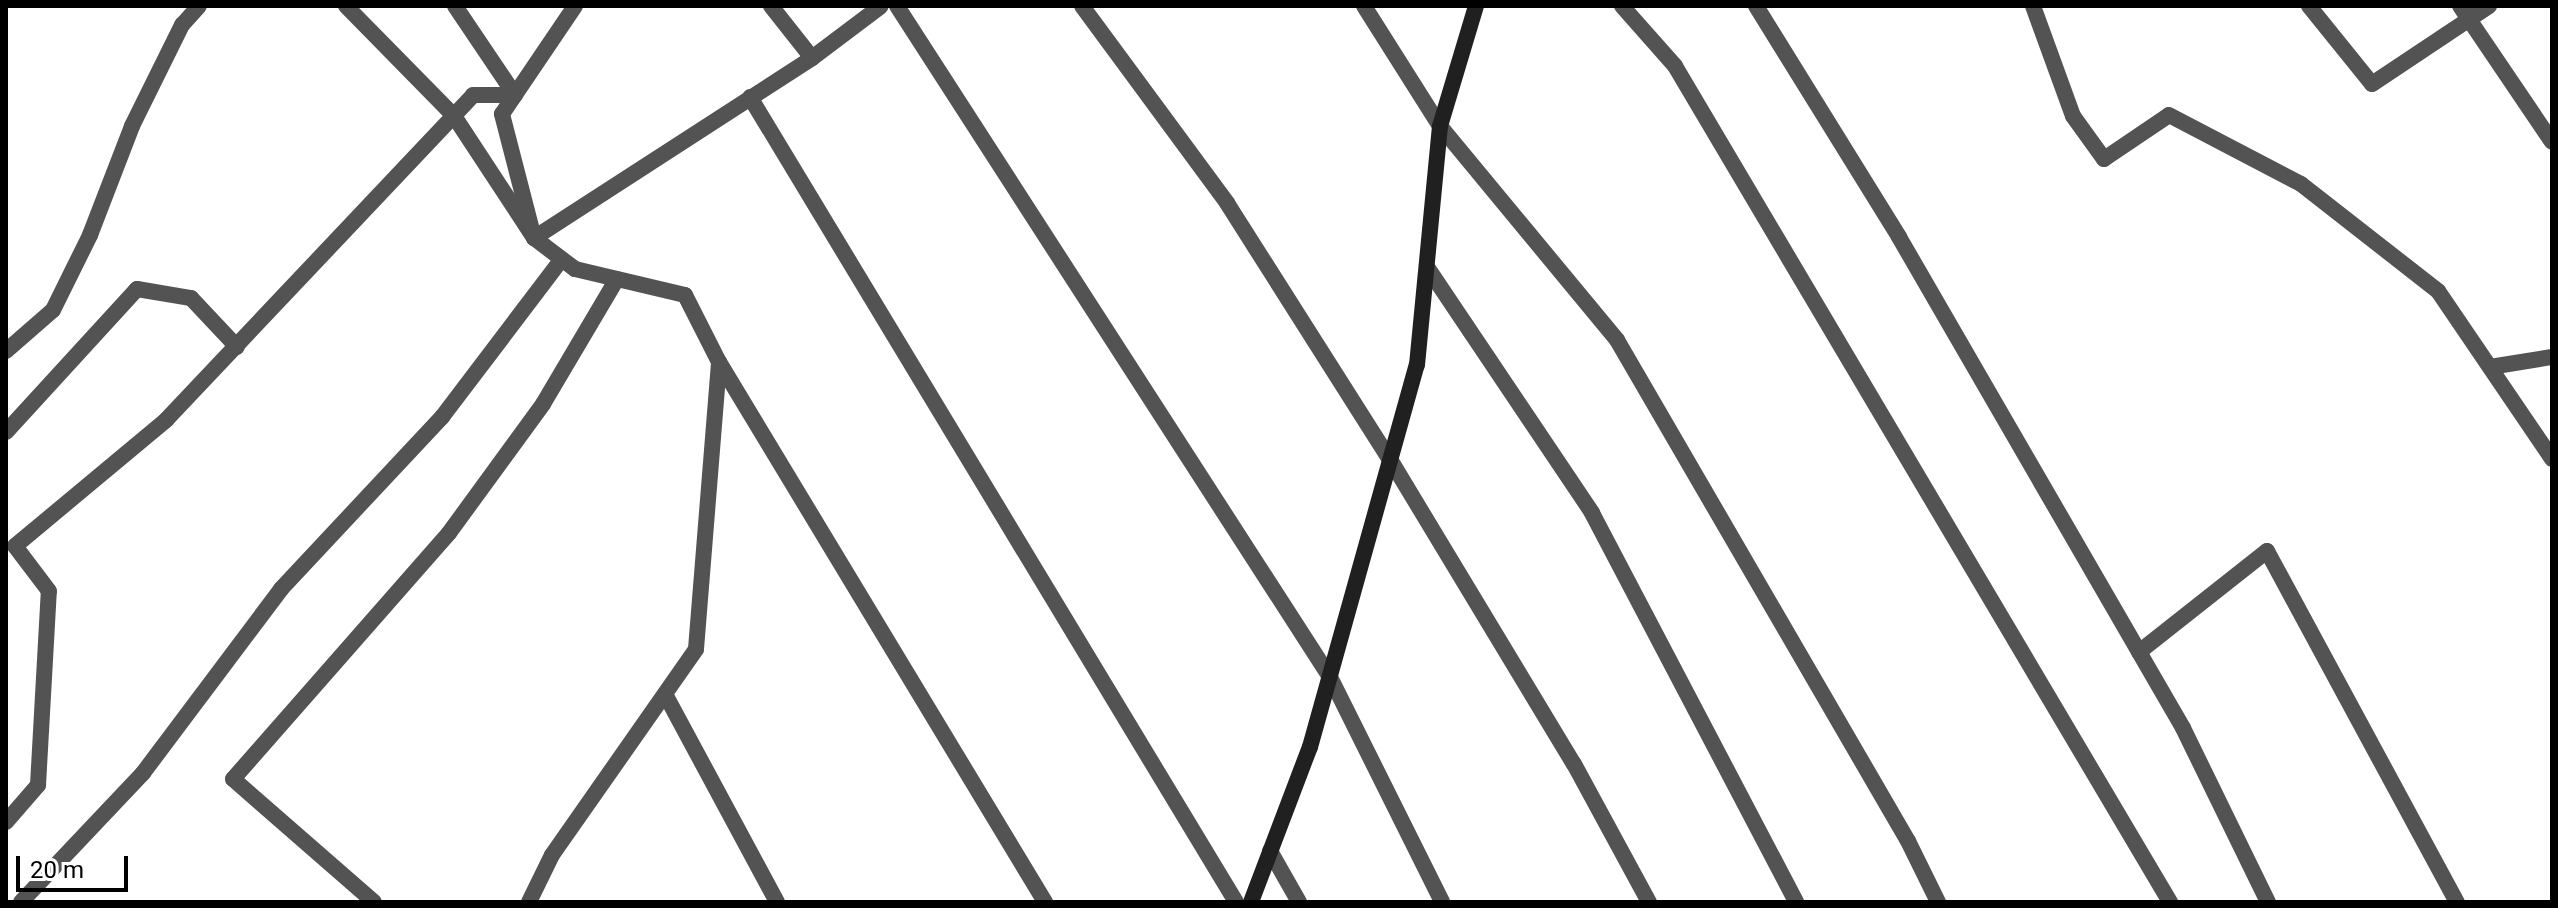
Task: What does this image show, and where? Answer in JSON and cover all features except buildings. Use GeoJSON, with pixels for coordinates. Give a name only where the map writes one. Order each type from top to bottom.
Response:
{"type":"FeatureCollection","features":[{"type":"Feature","properties":{"kind":"main road"},"geometry":{"type":"LineString","coordinates":[[1251,902],[1330,677],[1417,365],[1440,126],[1476,6]]}},
{"type":"Feature","properties":{"kind":"street"},"geometry":{"type":"LineString","coordinates":[[6,351],[53,310],[90,235],[132,126],[182,25],[199,6]]}},
{"type":"Feature","properties":{"kind":"street"},"geometry":{"type":"LineString","coordinates":[[346,6],[454,116],[534,238],[575,269],[685,295],[719,362],[1045,902]]}},
{"type":"Feature","properties":{"kind":"street"},"geometry":{"type":"LineString","coordinates":[[455,6],[515,95]]}},
{"type":"Feature","properties":{"kind":"street"},"geometry":{"type":"LineString","coordinates":[[534,238],[502,114],[575,6]]}},
{"type":"Feature","properties":{"kind":"street"},"geometry":{"type":"LineString","coordinates":[[771,6],[812,58]]}},
{"type":"Feature","properties":{"kind":"street"},"geometry":{"type":"LineString","coordinates":[[534,238],[812,58],[881,6]]}},
{"type":"Feature","properties":{"kind":"street"},"geometry":{"type":"LineString","coordinates":[[897,6],[1330,677],[1442,902]]}},
{"type":"Feature","properties":{"kind":"street"},"geometry":{"type":"LineString","coordinates":[[1082,6],[1227,203],[1391,461],[1574,764],[1649,902]]}},
{"type":"Feature","properties":{"kind":"street"},"geometry":{"type":"LineString","coordinates":[[1364,6],[1440,126],[1617,340],[1908,841],[1938,902]]}},
{"type":"Feature","properties":{"kind":"street"},"geometry":{"type":"LineString","coordinates":[[1622,6],[1675,66],[2170,902]]}},
{"type":"Feature","properties":{"kind":"street"},"geometry":{"type":"LineString","coordinates":[[1756,6],[1899,237],[2183,728],[2268,902]]}},
{"type":"Feature","properties":{"kind":"street"},"geometry":{"type":"LineString","coordinates":[[2033,6],[2073,116],[2104,159],[2169,115],[2301,184],[2438,291],[2552,459]]}},
{"type":"Feature","properties":{"kind":"street"},"geometry":{"type":"LineString","coordinates":[[2309,6],[2372,84],[2465,12],[2489,6]]}},
{"type":"Feature","properties":{"kind":"street"},"geometry":{"type":"LineString","coordinates":[[2465,12],[2552,142]]}},
{"type":"Feature","properties":{"kind":"street"},"geometry":{"type":"LineString","coordinates":[[6,822],[38,785],[49,591],[10,551],[166,420],[473,95],[515,95]]}},
{"type":"Feature","properties":{"kind":"street"},"geometry":{"type":"LineString","coordinates":[[750,97],[1236,902]]}},
{"type":"Feature","properties":{"kind":"street"},"geometry":{"type":"LineString","coordinates":[[21,902],[143,773],[281,589],[442,417],[562,259]]}},
{"type":"Feature","properties":{"kind":"street"},"geometry":{"type":"LineString","coordinates":[[1427,267],[1592,513],[1796,902]]}},
{"type":"Feature","properties":{"kind":"street"},"geometry":{"type":"LineString","coordinates":[[374,902],[233,779],[449,533],[543,404],[617,279]]}},
{"type":"Feature","properties":{"kind":"street"},"geometry":{"type":"LineString","coordinates":[[6,432],[137,289],[191,298],[237,347]]}},
{"type":"Feature","properties":{"kind":"street"},"geometry":{"type":"LineString","coordinates":[[2490,367],[2552,357]]}},
{"type":"Feature","properties":{"kind":"street"},"geometry":{"type":"LineString","coordinates":[[529,902],[552,855],[696,649],[719,362]]}},
{"type":"Feature","properties":{"kind":"street"},"geometry":{"type":"LineString","coordinates":[[2139,652],[2267,551],[2457,902]]}},
{"type":"Feature","properties":{"kind":"street"},"geometry":{"type":"LineString","coordinates":[[665,694],[777,902]]}},
{"type":"Feature","properties":{"kind":"street"},"geometry":{"type":"LineString","coordinates":[[1270,851],[1299,902]]}}]}
